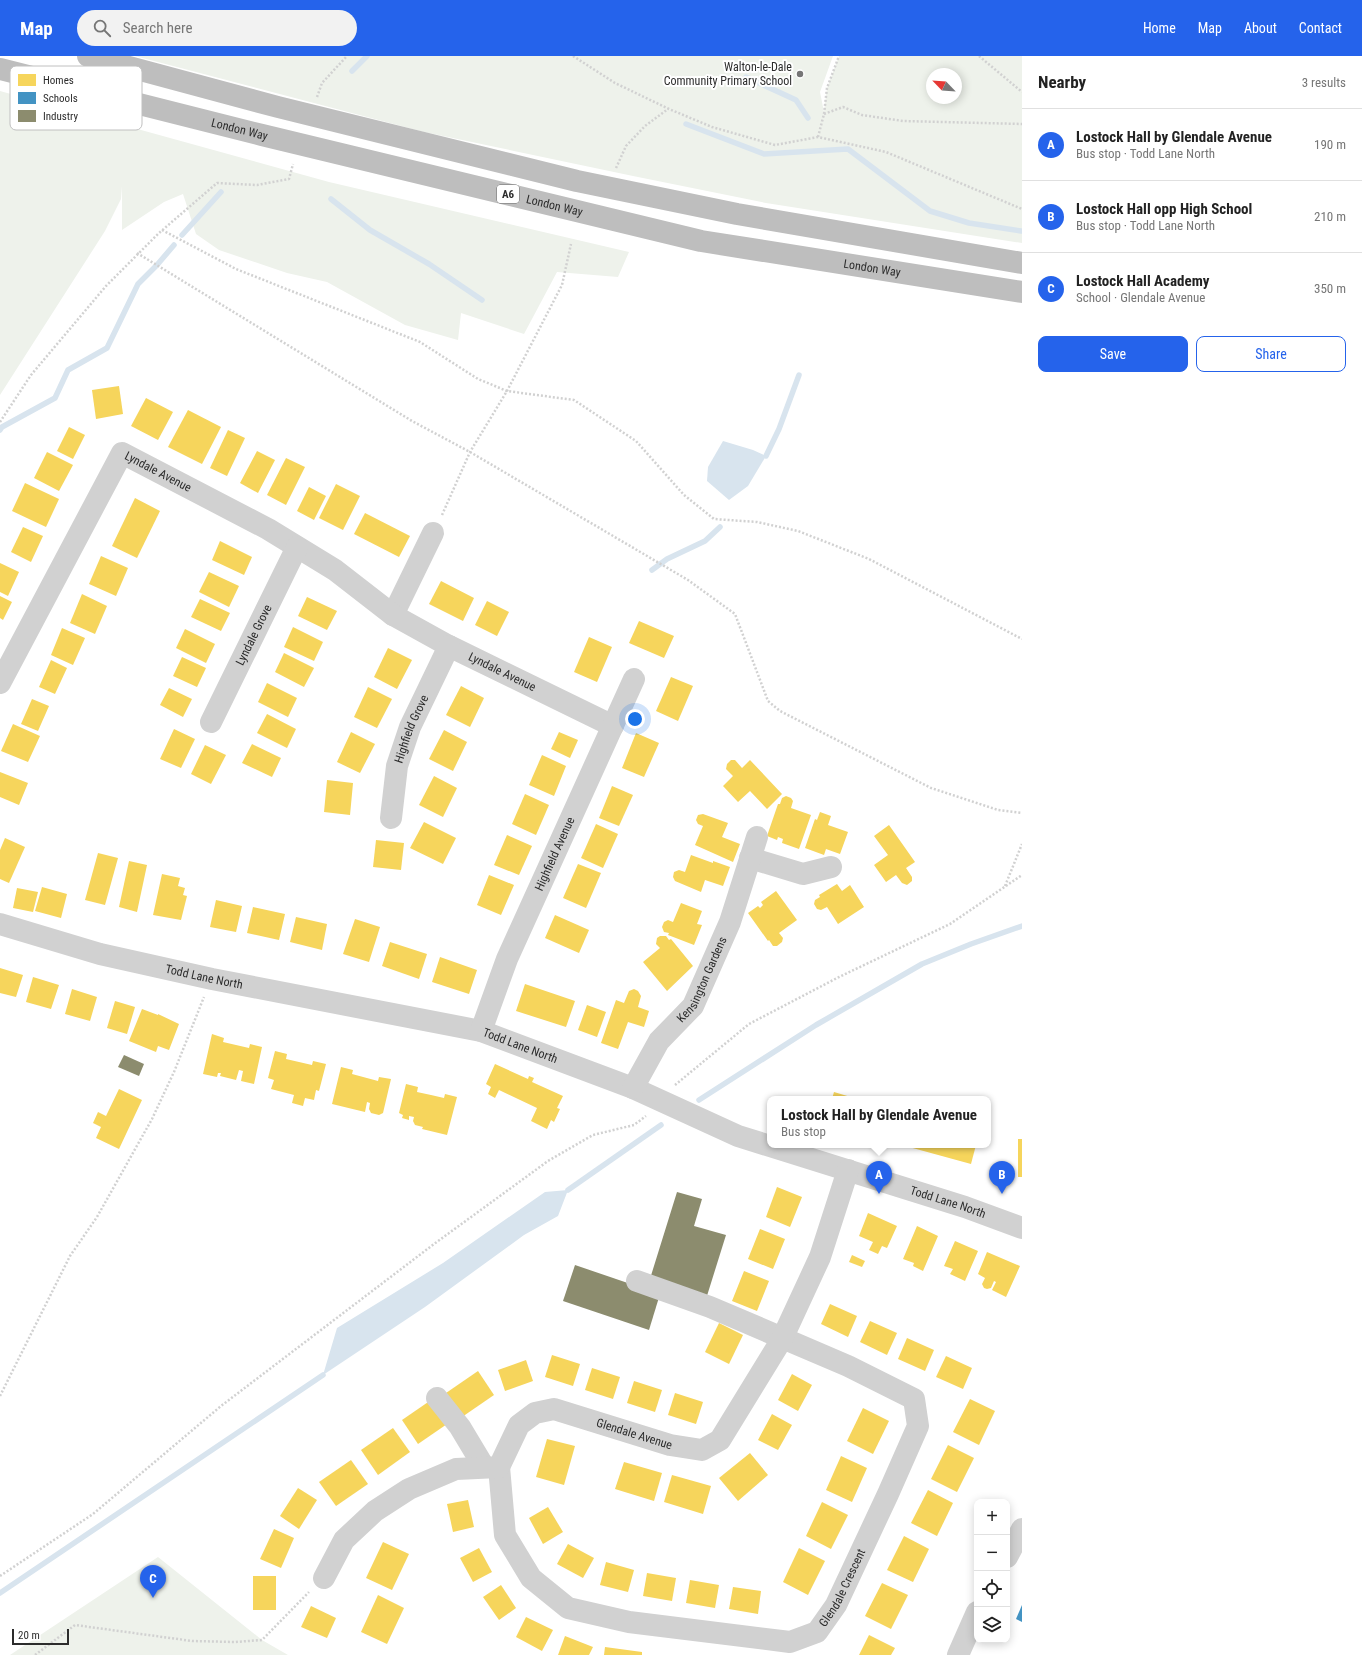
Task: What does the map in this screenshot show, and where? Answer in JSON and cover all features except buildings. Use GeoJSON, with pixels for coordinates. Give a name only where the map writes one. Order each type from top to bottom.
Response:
{"type":"FeatureCollection","features":[{"type":"Feature","properties":{"kind":"highway","name":"A6"},"geometry":{"type":"LineString","coordinates":[[88,56],[125,66]]}},
{"type":"Feature","properties":{"kind":"highway","name":"London Way"},"geometry":{"type":"LineString","coordinates":[[0,69],[10,72]]}},
{"type":"Feature","properties":{"kind":"highway","name":"A6"},"geometry":{"type":"LineString","coordinates":[[142,70],[278,107],[577,181],[737,214],[1022,263]]}},
{"type":"Feature","properties":{"kind":"highway","name":"London Way"},"geometry":{"type":"LineString","coordinates":[[142,105],[701,241],[1022,292]]}},
{"type":"Feature","properties":{"kind":"street","name":"Lyndale Avenue"},"geometry":{"type":"LineString","coordinates":[[0,683],[122,453],[268,530],[297,547],[335,570],[392,615],[449,646],[613,726]]}},
{"type":"Feature","properties":{"kind":"street"},"geometry":{"type":"LineString","coordinates":[[392,615],[433,533]]}},
{"type":"Feature","properties":{"kind":"street","name":"Lyndale Grove"},"geometry":{"type":"LineString","coordinates":[[211,722],[297,547]]}},
{"type":"Feature","properties":{"kind":"street","name":"Highfield Grove"},"geometry":{"type":"LineString","coordinates":[[391,818],[397,766],[410,727],[449,646]]}},
{"type":"Feature","properties":{"kind":"street","name":"Highfield Avenue"},"geometry":{"type":"LineString","coordinates":[[481,1031],[507,959],[634,679]]}},
{"type":"Feature","properties":{"kind":"street","name":"Kensington Gardens"},"geometry":{"type":"LineString","coordinates":[[634,1088],[659,1041],[693,1006],[730,922],[757,837]]}},
{"type":"Feature","properties":{"kind":"street"},"geometry":{"type":"LineString","coordinates":[[750,858],[803,874],[831,867]]}},
{"type":"Feature","properties":{"kind":"street","name":"Todd Lane North"},"geometry":{"type":"LineString","coordinates":[[0,924],[100,954],[212,979],[481,1031],[634,1088],[738,1136],[767,1145]]}},
{"type":"Feature","properties":{"kind":"street","name":"Todd Lane North"},"geometry":{"type":"LineString","coordinates":[[777,1148],[965,1207],[1022,1228]]}},
{"type":"Feature","properties":{"kind":"street","name":"Glendale Avenue"},"geometry":{"type":"LineString","coordinates":[[492,1467],[519,1425],[535,1413],[554,1409],[670,1445],[702,1450],[720,1440],[782,1339],[820,1257],[848,1170]]}},
{"type":"Feature","properties":{"kind":"street"},"geometry":{"type":"LineString","coordinates":[[637,1281],[710,1307],[782,1339]]}},
{"type":"Feature","properties":{"kind":"street","name":"Glendale Crescent"},"geometry":{"type":"LineString","coordinates":[[492,1467],[505,1535],[531,1578],[568,1608],[629,1622],[790,1642],[817,1632],[839,1599],[918,1426],[914,1399],[848,1366],[782,1339]]}},
{"type":"Feature","properties":{"kind":"street"},"geometry":{"type":"LineString","coordinates":[[437,1398],[492,1467]]}},
{"type":"Feature","properties":{"kind":"street"},"geometry":{"type":"LineString","coordinates":[[324,1578],[344,1540],[375,1511],[409,1489],[456,1469],[492,1467]]}},
{"type":"Feature","properties":{"kind":"street"},"geometry":{"type":"LineString","coordinates":[[1010,1551],[1022,1529]]}},
{"type":"Feature","properties":{"kind":"street"},"geometry":{"type":"LineString","coordinates":[[958,1655],[974,1619]]}},
{"type":"Feature","properties":{"kind":"path"},"geometry":{"type":"LineString","coordinates":[[315,104],[322,83],[347,56]]}},
{"type":"Feature","properties":{"kind":"path"},"geometry":{"type":"LineString","coordinates":[[574,56],[615,83],[669,109],[712,127],[775,145],[818,138],[886,152],[1022,209]]}},
{"type":"Feature","properties":{"kind":"path"},"geometry":{"type":"LineString","coordinates":[[818,138],[824,114],[827,88],[839,56]]}},
{"type":"Feature","properties":{"kind":"path"},"geometry":{"type":"LineString","coordinates":[[978,56],[1022,92]]}},
{"type":"Feature","properties":{"kind":"path"},"geometry":{"type":"LineString","coordinates":[[824,114],[843,107],[862,115],[902,121],[1022,124]]}},
{"type":"Feature","properties":{"kind":"path"},"geometry":{"type":"LineString","coordinates":[[612,175],[626,146],[645,126],[669,109]]}},
{"type":"Feature","properties":{"kind":"path"},"geometry":{"type":"LineString","coordinates":[[0,422],[31,375],[106,286],[137,253],[162,230],[217,183],[257,185],[289,179],[293,164]]}},
{"type":"Feature","properties":{"kind":"path"},"geometry":{"type":"LineString","coordinates":[[162,230],[236,268],[420,342],[478,380],[507,391],[574,400],[636,441],[684,495],[714,519],[757,522],[798,531],[869,559],[1022,639]]}},
{"type":"Feature","properties":{"kind":"path"},"geometry":{"type":"LineString","coordinates":[[433,533],[470,452],[507,391],[562,286],[571,244]]}},
{"type":"Feature","properties":{"kind":"path"},"geometry":{"type":"LineString","coordinates":[[137,253],[412,421],[470,452],[688,580],[735,614],[768,701],[780,711],[931,788],[998,810],[1022,813]]}},
{"type":"Feature","properties":{"kind":"path"},"geometry":{"type":"LineString","coordinates":[[1005,886],[1022,844]]}},
{"type":"Feature","properties":{"kind":"path"},"geometry":{"type":"LineString","coordinates":[[0,1576],[92,1514],[221,1406],[434,1244],[548,1161],[593,1135],[634,1125],[648,1115],[658,1099],[749,1024],[839,977],[950,924],[1022,875]]}},
{"type":"Feature","properties":{"kind":"path"},"geometry":{"type":"LineString","coordinates":[[0,1396],[70,1256],[97,1217],[152,1119],[174,1072],[212,979]]}},
{"type":"Feature","properties":{"kind":"path"},"geometry":{"type":"LineString","coordinates":[[35,1655],[75,1625],[192,1642],[235,1642],[262,1640],[324,1578]]}},
{"type":"Feature","properties":{"kind":"shaded area"},"geometry":{"type":"Polygon","coordinates":[[[135,56],[833,56],[820,92],[824,112],[827,88],[839,56],[1022,56],[1022,243],[766,203],[424,132],[135,56]]]}},
{"type":"Feature","properties":{"kind":"shaded area"},"geometry":{"type":"Polygon","coordinates":[[[0,91],[10,94],[10,130],[141,130],[329,182],[629,252],[618,277],[557,272],[524,334],[461,313],[458,340],[405,325],[327,282],[287,273],[219,250],[196,234],[183,194],[164,202],[122,230],[122,186],[121,199],[105,231],[0,395],[0,91]]]}},
{"type":"Feature","properties":{"kind":"shaded area"},"geometry":{"type":"Polygon","coordinates":[[[723,441],[753,450],[766,456],[748,486],[729,500],[707,481],[708,467],[723,441]]]}},
{"type":"Feature","properties":{"kind":"shaded area"},"geometry":{"type":"Polygon","coordinates":[[[568,1190],[558,1216],[524,1235],[425,1307],[323,1375],[337,1328],[443,1263],[545,1192],[568,1190]]]}},
{"type":"Feature","properties":{"kind":"shaded area"},"geometry":{"type":"Polygon","coordinates":[[[158,1557],[262,1640],[288,1655],[10,1655],[158,1557]]]}},
{"type":"Feature","properties":{"kind":"waterway"},"geometry":{"type":"LineString","coordinates":[[352,71],[367,56]]}},
{"type":"Feature","properties":{"kind":"waterway"},"geometry":{"type":"LineString","coordinates":[[746,77],[796,100],[808,118]]}},
{"type":"Feature","properties":{"kind":"waterway"},"geometry":{"type":"LineString","coordinates":[[686,124],[764,154],[848,149],[930,211],[969,223],[1021,231]]}},
{"type":"Feature","properties":{"kind":"waterway"},"geometry":{"type":"LineString","coordinates":[[182,235],[221,192]]}},
{"type":"Feature","properties":{"kind":"waterway"},"geometry":{"type":"LineString","coordinates":[[331,199],[370,230],[429,264],[482,300]]}},
{"type":"Feature","properties":{"kind":"waterway"},"geometry":{"type":"LineString","coordinates":[[0,430],[2,427],[55,398],[68,370],[107,348],[138,284],[174,245]]}},
{"type":"Feature","properties":{"kind":"waterway"},"geometry":{"type":"LineString","coordinates":[[766,456],[779,429],[799,375]]}},
{"type":"Feature","properties":{"kind":"waterway"},"geometry":{"type":"LineString","coordinates":[[652,570],[667,559],[705,541],[720,527]]}},
{"type":"Feature","properties":{"kind":"waterway"},"geometry":{"type":"LineString","coordinates":[[699,1100],[816,1025],[922,964],[971,944],[1022,926]]}},
{"type":"Feature","properties":{"kind":"waterway"},"geometry":{"type":"LineString","coordinates":[[568,1190],[661,1125]]}},
{"type":"Feature","properties":{"kind":"waterway"},"geometry":{"type":"LineString","coordinates":[[0,1593],[323,1375]]}},
{"type":"Feature","properties":{"kind":"place","name":"Walton-le-Dale Community Primary School"},"geometry":{"type":"Point","coordinates":[800,74]}},
{"type":"Feature","properties":{"kind":"place","name":"Lostock Hall by Glendale Avenue"},"geometry":{"type":"Point","coordinates":[879,1194]}},
{"type":"Feature","properties":{"kind":"place","name":"Lostock Hall opp High School"},"geometry":{"type":"Point","coordinates":[1002,1194]}},
{"type":"Feature","properties":{"kind":"place","name":"Lostock Hall Academy"},"geometry":{"type":"Point","coordinates":[153,1598]}}]}
